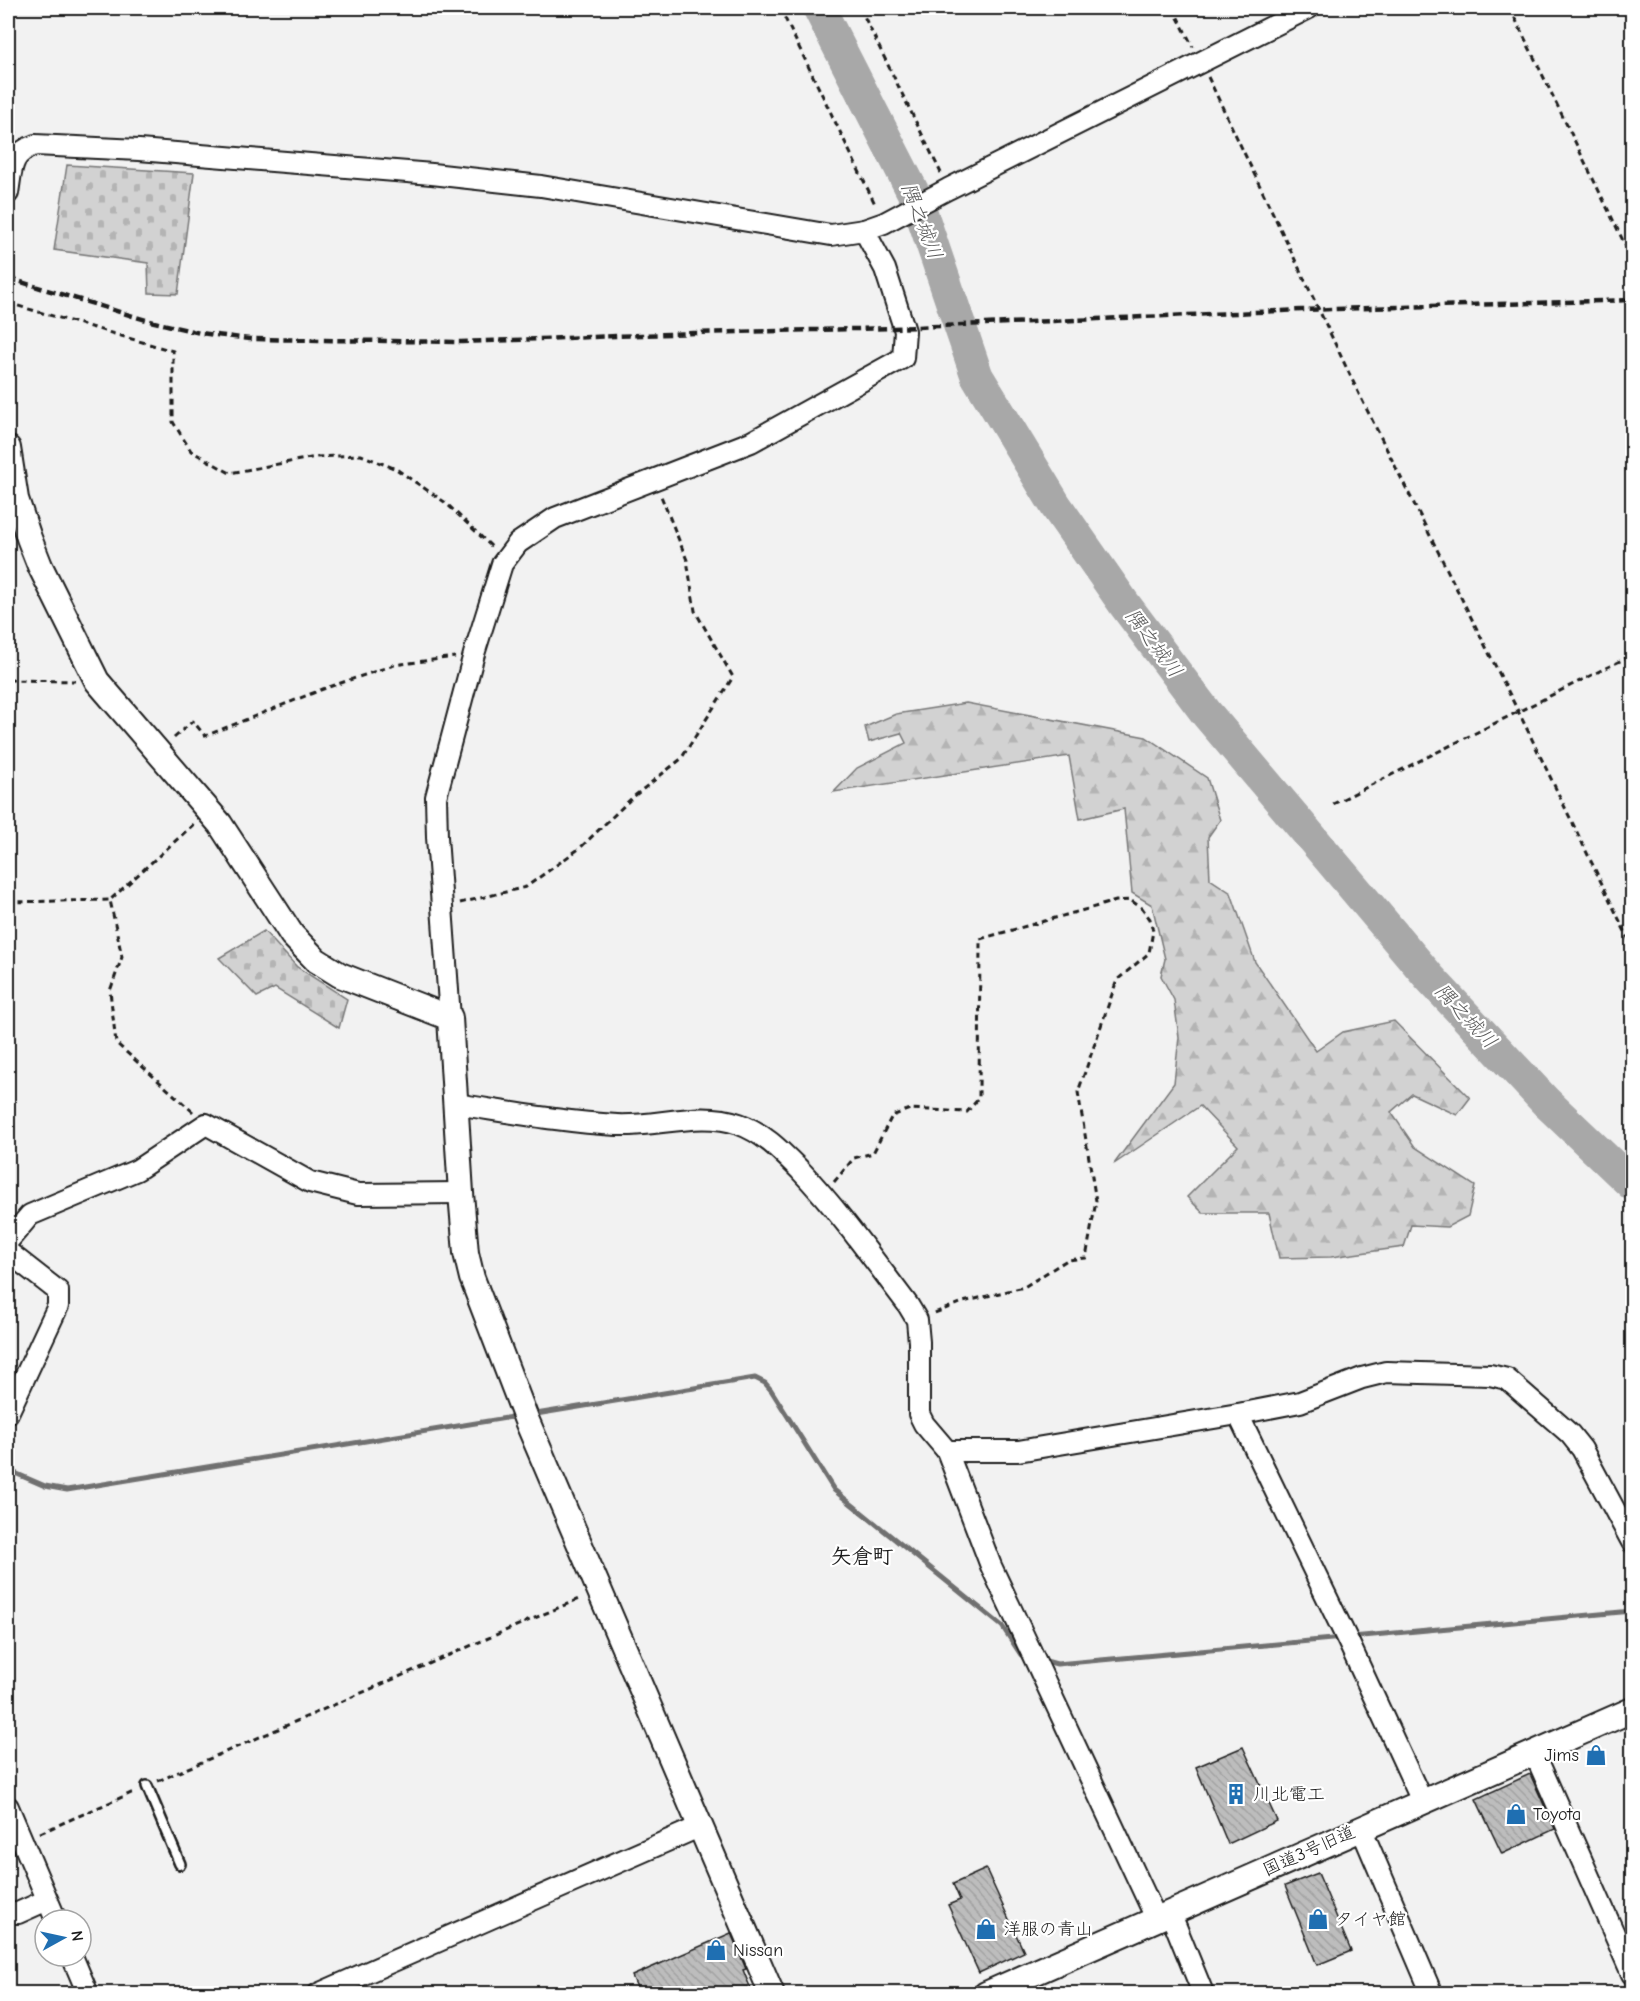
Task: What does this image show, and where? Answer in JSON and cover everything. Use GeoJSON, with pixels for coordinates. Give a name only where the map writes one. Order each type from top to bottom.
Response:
{"type":"FeatureCollection","features":[{"type":"Feature","properties":{"kind":"street"},"geometry":{"type":"LineString","coordinates":[[8,193],[14,159],[23,150],[35,145],[432,174],[541,186],[831,235],[864,230],[884,223],[1200,61],[1309,8]]}},
{"type":"Feature","properties":{"kind":"street"},"geometry":{"type":"LineString","coordinates":[[772,1994],[525,1416],[472,1278],[466,1253],[461,1193],[436,797],[474,654],[502,564],[518,543],[555,518],[751,442],[903,358],[905,331],[885,269],[864,230]]}},
{"type":"Feature","properties":{"kind":"street"},"geometry":{"type":"LineString","coordinates":[[8,448],[16,499],[28,537],[97,681],[220,824],[292,935],[316,960],[340,975],[450,1018]]}},
{"type":"Feature","properties":{"kind":"street"},"geometry":{"type":"LineString","coordinates":[[455,1104],[553,1119],[619,1125],[710,1119],[738,1124],[760,1134],[778,1148],[823,1194],[917,1320],[920,1414],[924,1424],[947,1451],[991,1566],[1203,1993]]}},
{"type":"Feature","properties":{"kind":"street"},"geometry":{"type":"LineString","coordinates":[[8,1241],[30,1215],[137,1170],[206,1124],[310,1182],[358,1194],[461,1193]]}},
{"type":"Feature","properties":{"kind":"street"},"geometry":{"type":"LineString","coordinates":[[8,1252],[58,1291],[58,1306],[8,1413]]}},
{"type":"Feature","properties":{"kind":"street"},"geometry":{"type":"LineString","coordinates":[[947,1451],[1018,1451],[1238,1414],[1300,1402],[1362,1378],[1386,1372],[1490,1375],[1507,1379],[1570,1434],[1582,1449],[1632,1542]]}},
{"type":"Feature","properties":{"kind":"street"},"geometry":{"type":"LineString","coordinates":[[1238,1414],[1347,1638],[1422,1801]]}},
{"type":"Feature","properties":{"kind":"street","name":"国道3号旧道"},"geometry":{"type":"LineString","coordinates":[[986,1994],[1632,1710]]}},
{"type":"Feature","properties":{"kind":"street"},"geometry":{"type":"LineString","coordinates":[[1534,1752],[1632,1974]]}},
{"type":"Feature","properties":{"kind":"street"},"geometry":{"type":"LineString","coordinates":[[8,1807],[51,1908]]}},
{"type":"Feature","properties":{"kind":"street"},"geometry":{"type":"LineString","coordinates":[[318,1994],[701,1826]]}},
{"type":"Feature","properties":{"kind":"street"},"geometry":{"type":"LineString","coordinates":[[1361,1828],[1432,1994]]}},
{"type":"Feature","properties":{"kind":"street"},"geometry":{"type":"LineString","coordinates":[[8,1913],[18,1913],[48,1900]]}},
{"type":"Feature","properties":{"kind":"street"},"geometry":{"type":"LineString","coordinates":[[77,1968],[88,1994]]}},
{"type":"Feature","properties":{"kind":"lane"},"geometry":{"type":"LineString","coordinates":[[147,1786],[180,1864]]}},
{"type":"Feature","properties":{"kind":"path"},"geometry":{"type":"LineString","coordinates":[[780,8],[884,223]]}},
{"type":"Feature","properties":{"kind":"path"},"geometry":{"type":"LineString","coordinates":[[860,8],[948,189]]}},
{"type":"Feature","properties":{"kind":"path"},"geometry":{"type":"LineString","coordinates":[[1173,8],[1359,394],[1632,946]]}},
{"type":"Feature","properties":{"kind":"path"},"geometry":{"type":"LineString","coordinates":[[1510,8],[1632,259]]}},
{"type":"Feature","properties":{"kind":"path"},"geometry":{"type":"LineString","coordinates":[[8,109],[23,150]]}},
{"type":"Feature","properties":{"kind":"path"},"geometry":{"type":"LineString","coordinates":[[8,303],[173,351],[173,422],[190,452],[230,473],[316,457],[361,455],[396,469],[446,503],[505,560]]}},
{"type":"Feature","properties":{"kind":"path"},"geometry":{"type":"LineString","coordinates":[[443,907],[526,887],[580,848],[633,797],[681,759],[733,677],[695,611],[687,560],[655,480]]}},
{"type":"Feature","properties":{"kind":"path"},"geometry":{"type":"LineString","coordinates":[[159,752],[193,721],[205,736],[323,689],[394,665],[474,654]]}},
{"type":"Feature","properties":{"kind":"path"},"geometry":{"type":"LineString","coordinates":[[1334,804],[1632,655]]}},
{"type":"Feature","properties":{"kind":"path"},"geometry":{"type":"LineString","coordinates":[[8,680],[97,681]]}},
{"type":"Feature","properties":{"kind":"path"},"geometry":{"type":"LineString","coordinates":[[8,902],[110,900],[208,811]]}},
{"type":"Feature","properties":{"kind":"path"},"geometry":{"type":"LineString","coordinates":[[110,900],[122,957],[110,991],[116,1043],[206,1124]]}},
{"type":"Feature","properties":{"kind":"path"},"geometry":{"type":"LineString","coordinates":[[823,1194],[854,1158],[873,1153],[892,1116],[910,1109],[968,1112],[978,1098],[980,939],[1116,901],[1130,900],[1142,908],[1150,919],[1153,931],[1149,953],[1117,980],[1078,1092],[1096,1201],[1086,1258],[1067,1260],[1024,1287],[963,1302],[917,1320]]}},
{"type":"Feature","properties":{"kind":"path"},"geometry":{"type":"LineString","coordinates":[[22,1841],[600,1590]]}},
{"type":"Feature","properties":{"kind":"green space"},"geometry":{"type":"Polygon","coordinates":[[[67,165],[194,173],[178,294],[149,293],[148,263],[54,250],[67,165]]]}},
{"type":"Feature","properties":{"kind":"green space"},"geometry":{"type":"Polygon","coordinates":[[[966,703],[1146,737],[1207,778],[1220,820],[1208,837],[1210,879],[1231,893],[1255,962],[1316,1051],[1343,1032],[1394,1021],[1470,1098],[1457,1115],[1412,1094],[1391,1112],[1415,1147],[1475,1186],[1468,1216],[1447,1227],[1411,1225],[1404,1247],[1331,1257],[1279,1258],[1269,1213],[1203,1213],[1187,1197],[1238,1146],[1200,1106],[1114,1164],[1174,1083],[1179,1037],[1174,1000],[1161,976],[1165,959],[1152,905],[1132,893],[1124,809],[1080,819],[1069,756],[834,792],[857,768],[906,743],[901,733],[869,742],[865,727],[896,714],[966,703]]]}},
{"type":"Feature","properties":{"kind":"green space"},"geometry":{"type":"Polygon","coordinates":[[[264,931],[297,967],[347,999],[339,1028],[275,988],[257,997],[219,958],[264,931]]]}},
{"type":"Feature","properties":{"kind":"building","name":"川北電工"},"geometry":{"type":"Polygon","coordinates":[[[1243,1747],[1277,1821],[1228,1844],[1196,1767],[1243,1747]]]}},
{"type":"Feature","properties":{"kind":"building","name":"Toyota"},"geometry":{"type":"Polygon","coordinates":[[[1530,1774],[1555,1829],[1502,1854],[1476,1799],[1530,1774]]]}},
{"type":"Feature","properties":{"kind":"building","name":"洋服の青山"},"geometry":{"type":"Polygon","coordinates":[[[986,1869],[1024,1952],[979,1973],[948,1905],[960,1900],[953,1884],[986,1869]]]}},
{"type":"Feature","properties":{"kind":"building","name":"タイヤ館"},"geometry":{"type":"Polygon","coordinates":[[[1318,1873],[1351,1951],[1317,1965],[1285,1886],[1318,1873]]]}},
{"type":"Feature","properties":{"kind":"building","name":"Nissan"},"geometry":{"type":"Polygon","coordinates":[[[731,1933],[746,1969],[743,1970],[753,1994],[640,1994],[632,1976],[731,1933]]]}},
{"type":"Feature","properties":{"kind":"waterway","name":"隅之城川"},"geometry":{"type":"LineString","coordinates":[[819,8],[917,200],[977,376],[1056,506],[1125,605],[1207,714],[1430,978],[1546,1102],[1632,1184]]}},
{"type":"Feature","properties":{"kind":"waterway"},"geometry":{"type":"LineString","coordinates":[[530,1415],[755,1378],[765,1383],[771,1390],[834,1490],[1002,1626],[1021,1655],[1027,1657]]}},
{"type":"Feature","properties":{"kind":"waterway"},"geometry":{"type":"LineString","coordinates":[[8,1470],[45,1486],[67,1490],[518,1416]]}},
{"type":"Feature","properties":{"kind":"waterway"},"geometry":{"type":"LineString","coordinates":[[1352,1637],[1632,1611]]}},
{"type":"Feature","properties":{"kind":"waterway"},"geometry":{"type":"LineString","coordinates":[[1042,1660],[1057,1664],[1343,1638]]}},
{"type":"Feature","properties":{"kind":"railway"},"geometry":{"type":"LineString","coordinates":[[8,278],[146,320],[200,333],[250,339],[461,342],[894,328],[1302,310],[1632,300]]}},
{"type":"Feature","properties":{"kind":"place","name":"Jims"},"geometry":{"type":"Point","coordinates":[1596,1755]}},
{"type":"Feature","properties":{"kind":"place","name":"川北電工"},"geometry":{"type":"Point","coordinates":[1236,1794]}},
{"type":"Feature","properties":{"kind":"place","name":"Toyota"},"geometry":{"type":"Point","coordinates":[1516,1814]}},
{"type":"Feature","properties":{"kind":"place","name":"タイヤ館"},"geometry":{"type":"Point","coordinates":[1318,1919]}},
{"type":"Feature","properties":{"kind":"place","name":"洋服の青山"},"geometry":{"type":"Point","coordinates":[986,1929]}},
{"type":"Feature","properties":{"kind":"place","name":"Nissan"},"geometry":{"type":"Point","coordinates":[716,1950]}},
{"type":"Feature","properties":{"kind":"district","name":"矢倉町"},"geometry":{"type":"Point","coordinates":[862,1556]}}]}
